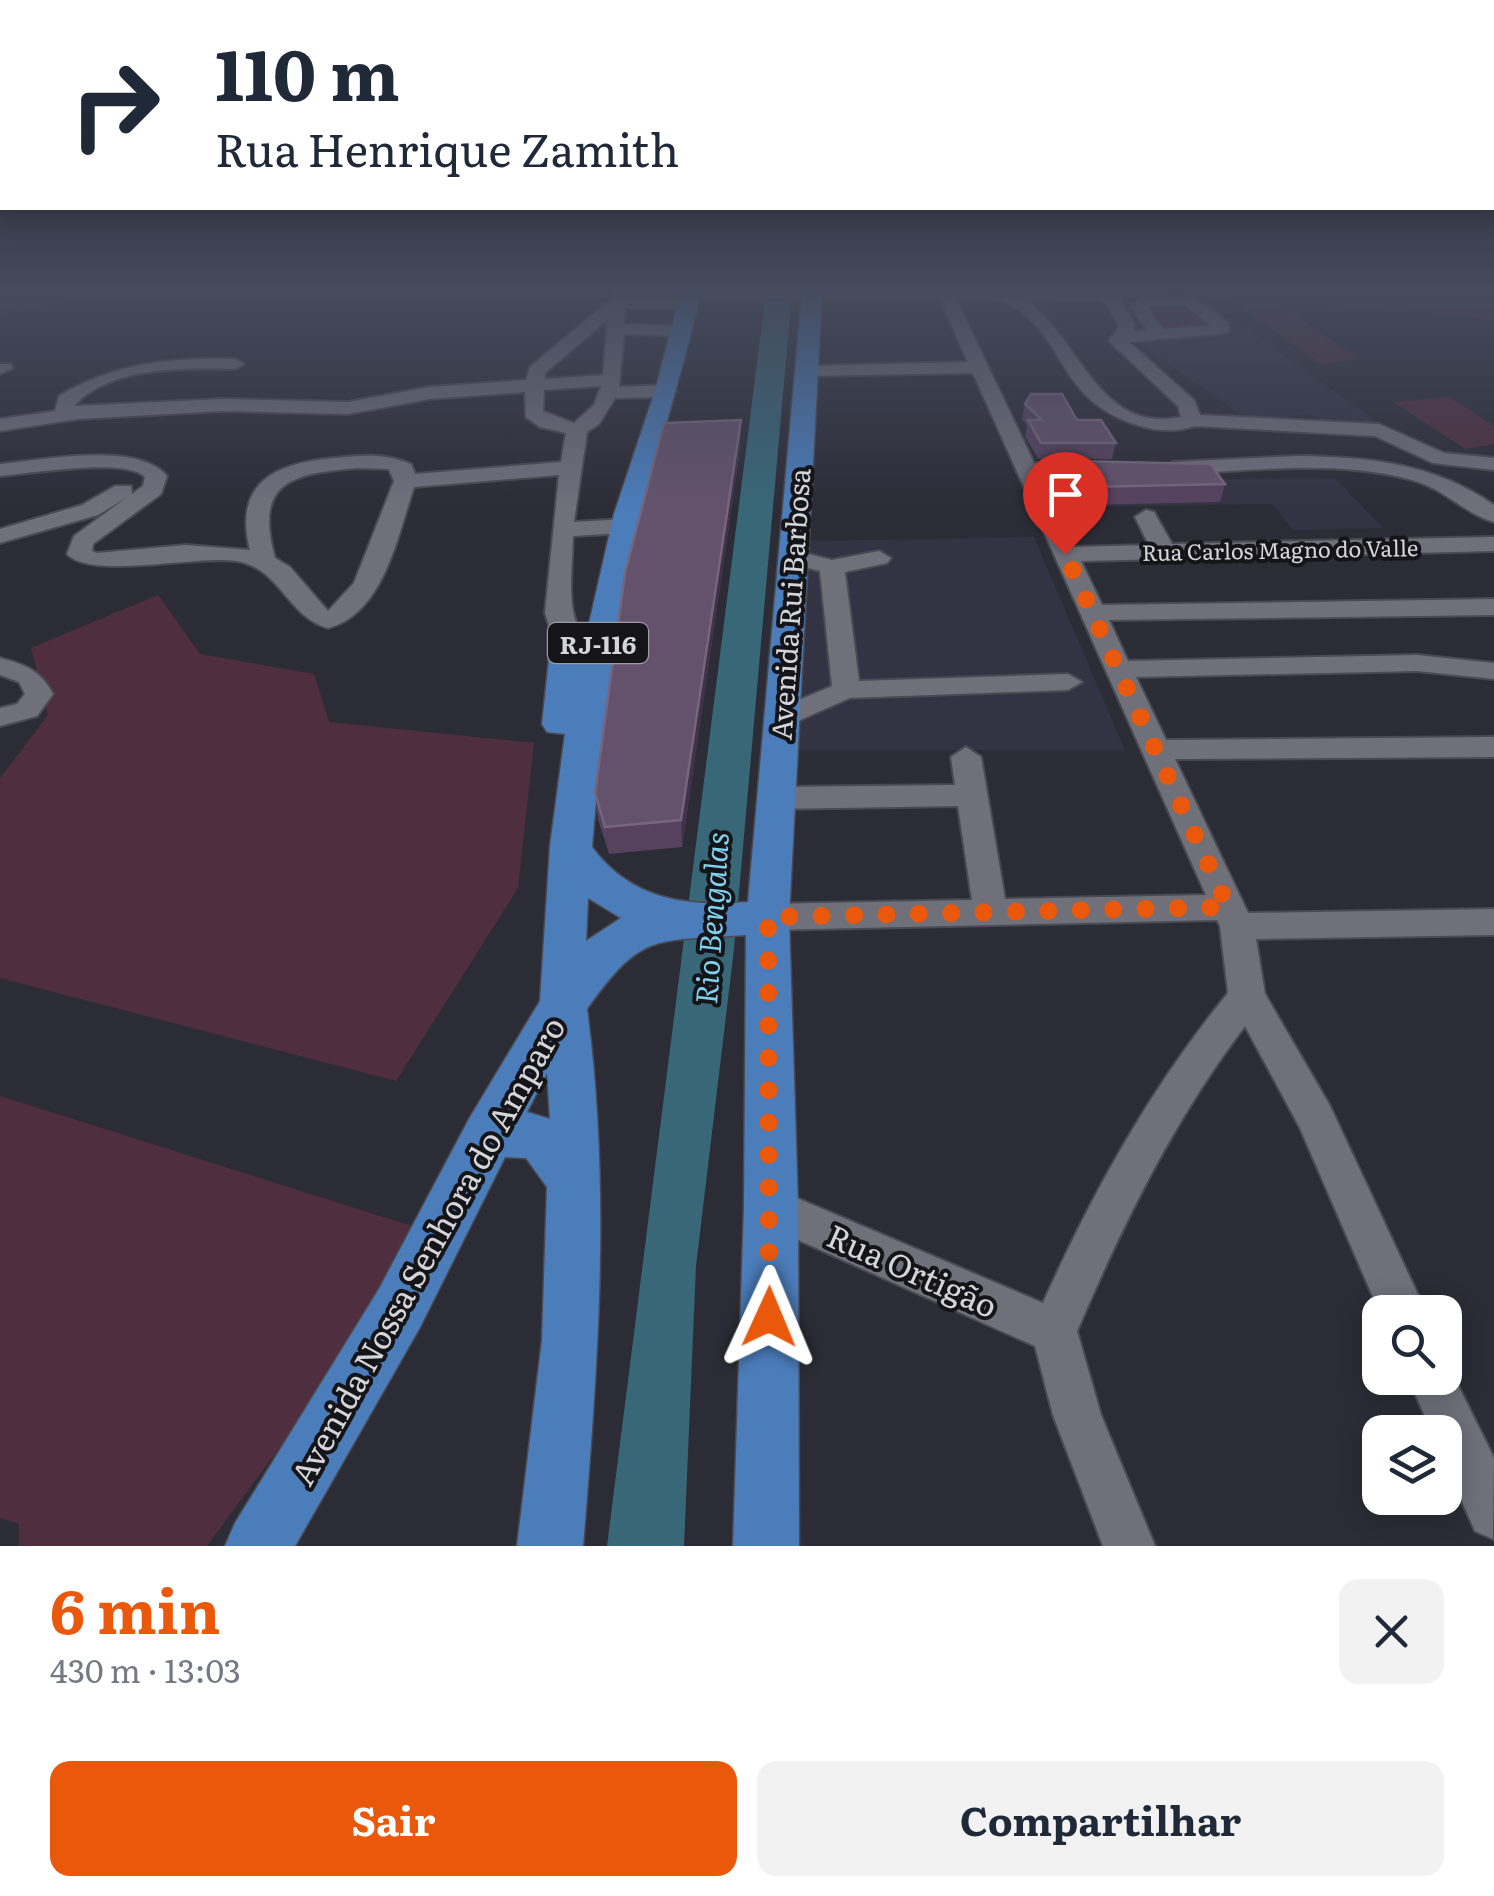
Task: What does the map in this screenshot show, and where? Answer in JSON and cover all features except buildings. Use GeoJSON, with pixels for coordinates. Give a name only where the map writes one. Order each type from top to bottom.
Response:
{"type":"FeatureCollection","features":[{"type":"Feature","properties":{"kind":"main road","name":"RJ-116"},"geometry":{"type":"LineString","coordinates":[[550,1546],[571,1340],[574,1108],[553,1018],[570,846],[591,673],[626,526],[673,364]]}},
{"type":"Feature","properties":{"kind":"main road","name":"Avenida Rui Barbosa"},"geometry":{"type":"LineString","coordinates":[[766,1546],[771,1207],[768,917],[807,364]]}},
{"type":"Feature","properties":{"kind":"main road"},"geometry":{"type":"LineString","coordinates":[[553,1018],[554,798],[567,640]]}},
{"type":"Feature","properties":{"kind":"main road"},"geometry":{"type":"LineString","coordinates":[[570,846],[593,881],[622,901],[655,912],[714,918],[768,917]]}},
{"type":"Feature","properties":{"kind":"main road","name":"Avenida Nossa Senhora do Amparo"},"geometry":{"type":"LineString","coordinates":[[258,1546],[398,1310],[486,1135],[553,1018],[602,953],[620,938],[640,927],[714,918]]}},
{"type":"Feature","properties":{"kind":"main road"},"geometry":{"type":"LineString","coordinates":[[486,1135],[534,1133],[550,1141],[572,1181]]}},
{"type":"Feature","properties":{"kind":"street"},"geometry":{"type":"LineString","coordinates":[[78,413],[62,406],[88,386],[114,376],[165,366],[231,364]]}},
{"type":"Feature","properties":{"kind":"street"},"geometry":{"type":"LineString","coordinates":[[542,364],[534,385],[532,408],[536,416],[577,430],[596,419],[609,387],[612,364]]}},
{"type":"Feature","properties":{"kind":"street"},"geometry":{"type":"LineString","coordinates":[[979,364],[1232,916],[1246,996],[1316,1119],[1395,1295]]}},
{"type":"Feature","properties":{"kind":"street"},"geometry":{"type":"LineString","coordinates":[[1069,364],[1102,407],[1166,426],[1192,420],[1259,428],[1379,430],[1440,459],[1494,464]]}},
{"type":"Feature","properties":{"kind":"street"},"geometry":{"type":"LineString","coordinates":[[1141,364],[1187,404],[1192,420]]}},
{"type":"Feature","properties":{"kind":"street"},"geometry":{"type":"LineString","coordinates":[[806,371],[980,367]]}},
{"type":"Feature","properties":{"kind":"street"},"geometry":{"type":"LineString","coordinates":[[0,424],[78,413],[252,404],[332,410],[429,393],[534,385],[667,390]]}},
{"type":"Feature","properties":{"kind":"street"},"geometry":{"type":"LineString","coordinates":[[577,430],[562,530],[558,614],[567,640],[591,673]]}},
{"type":"Feature","properties":{"kind":"street"},"geometry":{"type":"LineString","coordinates":[[0,470],[105,462],[144,464],[156,476],[152,488],[82,541],[80,554],[94,560],[207,554],[264,560],[290,578],[320,618],[337,619],[346,614],[368,577],[405,481],[404,468],[380,461],[298,466],[279,474],[269,484],[259,512],[264,560]]}},
{"type":"Feature","properties":{"kind":"street"},"geometry":{"type":"LineString","coordinates":[[0,536],[102,504],[129,485],[144,464]]}},
{"type":"Feature","properties":{"kind":"street"},"geometry":{"type":"LineString","coordinates":[[1025,469],[1377,466],[1451,485],[1494,515]]}},
{"type":"Feature","properties":{"kind":"street"},"geometry":{"type":"LineString","coordinates":[[405,481],[571,468]]}},
{"type":"Feature","properties":{"kind":"street"},"geometry":{"type":"LineString","coordinates":[[1146,517],[1164,552]]}},
{"type":"Feature","properties":{"kind":"street"},"geometry":{"type":"LineString","coordinates":[[562,530],[626,526]]}},
{"type":"Feature","properties":{"kind":"street","name":"Rua Carlos Magno do Valle"},"geometry":{"type":"LineString","coordinates":[[1065,554],[1494,544]]}},
{"type":"Feature","properties":{"kind":"street"},"geometry":{"type":"LineString","coordinates":[[793,556],[832,567],[879,558]]}},
{"type":"Feature","properties":{"kind":"street"},"geometry":{"type":"LineString","coordinates":[[832,567],[846,690]]}},
{"type":"Feature","properties":{"kind":"street"},"geometry":{"type":"LineString","coordinates":[[1092,613],[1494,607]]}},
{"type":"Feature","properties":{"kind":"street"},"geometry":{"type":"LineString","coordinates":[[1119,669],[1417,663],[1494,671]]}},
{"type":"Feature","properties":{"kind":"street"},"geometry":{"type":"LineString","coordinates":[[0,666],[30,677],[38,694],[27,710],[0,717]]}},
{"type":"Feature","properties":{"kind":"street"},"geometry":{"type":"LineString","coordinates":[[781,718],[846,690],[1068,682]]}},
{"type":"Feature","properties":{"kind":"street"},"geometry":{"type":"LineString","coordinates":[[1154,750],[1494,748]]}},
{"type":"Feature","properties":{"kind":"street"},"geometry":{"type":"LineString","coordinates":[[966,757],[992,914]]}},
{"type":"Feature","properties":{"kind":"street"},"geometry":{"type":"LineString","coordinates":[[775,798],[971,795]]}},
{"type":"Feature","properties":{"kind":"street"},"geometry":{"type":"LineString","coordinates":[[768,917],[992,914],[1494,922]]}},
{"type":"Feature","properties":{"kind":"street"},"geometry":{"type":"LineString","coordinates":[[1128,1546],[1077,1415],[1054,1331],[1133,1160],[1202,1049],[1246,996]]}},
{"type":"Feature","properties":{"kind":"street","name":"Rua Ortigão"},"geometry":{"type":"LineString","coordinates":[[771,1207],[1054,1331]]}},
{"type":"Feature","properties":{"kind":"street"},"geometry":{"type":"LineString","coordinates":[[1440,1395],[1492,1513]]}},
{"type":"Feature","properties":{"kind":"shaded area"},"geometry":{"type":"Polygon","coordinates":[[[1169,364],[1297,364],[1376,421],[1334,429],[1312,414],[1251,422],[1169,364]]]}},
{"type":"Feature","properties":{"kind":"shaded area"},"geometry":{"type":"Polygon","coordinates":[[[1449,397],[1494,426],[1494,444],[1465,449],[1393,402],[1449,397]]]}},
{"type":"Feature","properties":{"kind":"shaded area"},"geometry":{"type":"Polygon","coordinates":[[[1335,478],[1383,528],[1293,530],[1272,504],[1056,507],[1043,482],[1335,478]]]}},
{"type":"Feature","properties":{"kind":"shaded area"},"geometry":{"type":"Polygon","coordinates":[[[1034,537],[1125,750],[797,750],[808,541],[1034,537]]]}},
{"type":"Feature","properties":{"kind":"shaded area"},"geometry":{"type":"Polygon","coordinates":[[[158,595],[200,654],[314,674],[329,722],[534,743],[518,888],[396,1081],[0,978],[0,778],[48,715],[31,648],[158,595]]]}},
{"type":"Feature","properties":{"kind":"shaded area"},"geometry":{"type":"Polygon","coordinates":[[[0,1096],[418,1228],[379,1313],[207,1546],[19,1546],[19,1524],[0,1518],[0,1096]]]}},
{"type":"Feature","properties":{"kind":"water","name":"Rio Bengalas"},"geometry":{"type":"Polygon","coordinates":[[[757,364],[786,364],[734,949],[696,1266],[684,1546],[607,1546],[757,364]]]}},
{"type":"Feature","properties":{"kind":"route"},"geometry":{"type":"LineString","coordinates":[[769,1317],[768,917],[1228,907],[1065,554]]}}]}
